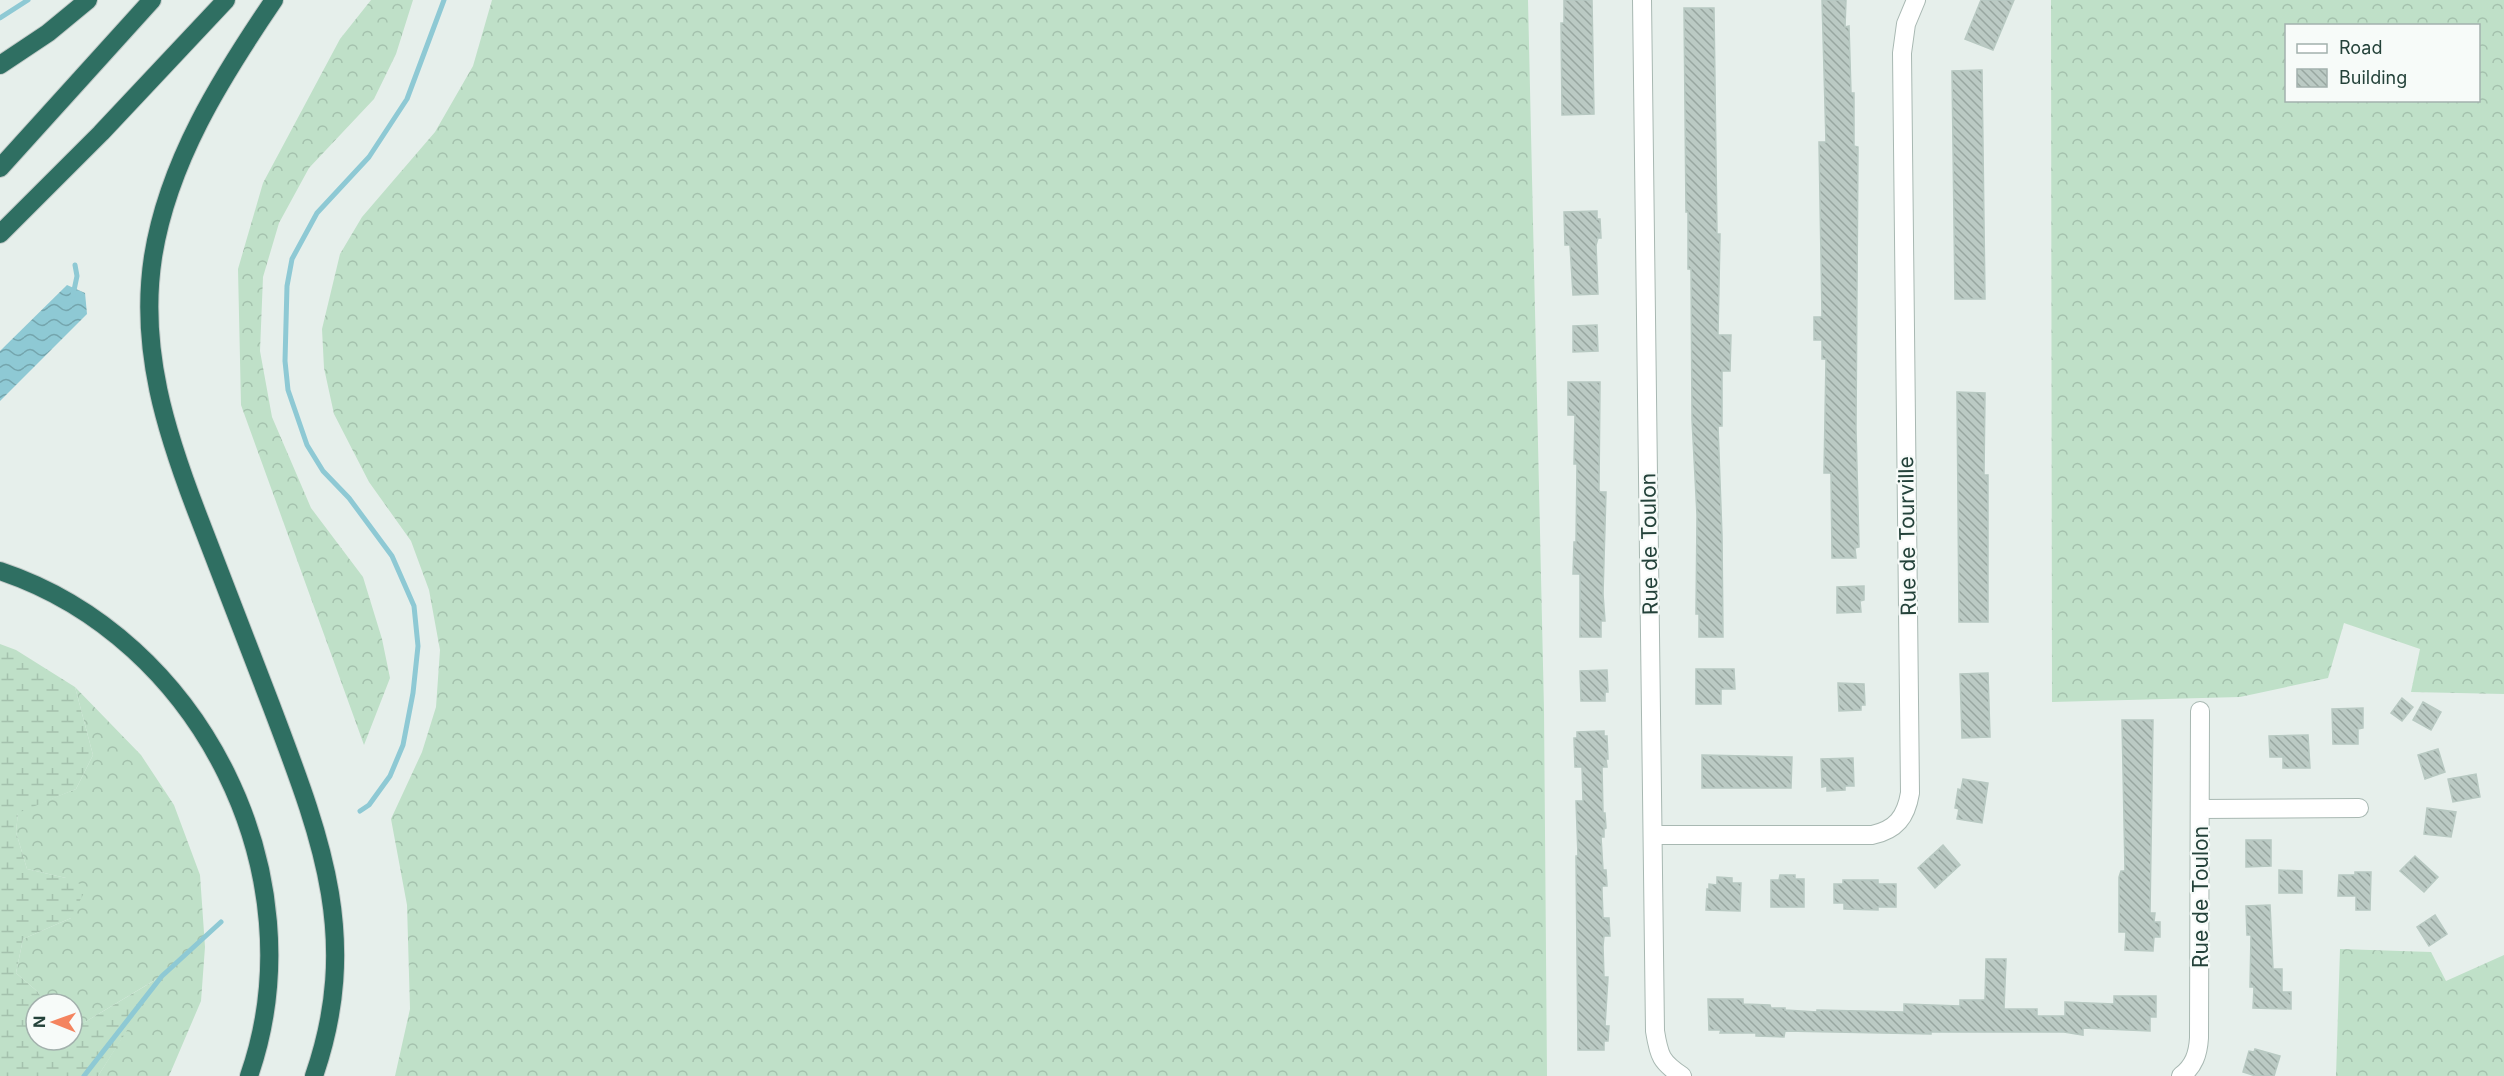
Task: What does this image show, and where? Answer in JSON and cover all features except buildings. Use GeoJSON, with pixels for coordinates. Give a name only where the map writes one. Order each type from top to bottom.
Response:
{"type":"FeatureCollection","features":[{"type":"Feature","properties":{"kind":"highway"},"geometry":{"type":"LineString","coordinates":[[0,65],[48,33],[88,0]]}},
{"type":"Feature","properties":{"kind":"highway"},"geometry":{"type":"LineString","coordinates":[[0,168],[152,0]]}},
{"type":"Feature","properties":{"kind":"highway"},"geometry":{"type":"LineString","coordinates":[[0,234],[101,133],[226,0]]}},
{"type":"Feature","properties":{"kind":"highway"},"geometry":{"type":"LineString","coordinates":[[274,0],[212,99],[190,141],[174,180],[161,219],[154,255],[150,286],[150,331],[157,387],[172,443],[303,790],[327,871],[334,924],[335,975],[327,1032],[314,1076]]}},
{"type":"Feature","properties":{"kind":"highway"},"geometry":{"type":"LineString","coordinates":[[0,571],[25,580],[70,604],[99,622],[131,648],[161,676],[182,701],[221,762],[249,826],[266,905],[267,987],[261,1029],[249,1076]]}},
{"type":"Feature","properties":{"kind":"street","name":"Rue de Toulon"},"geometry":{"type":"LineString","coordinates":[[1642,0],[1655,1031],[1658,1053],[1667,1066],[1682,1076]]}},
{"type":"Feature","properties":{"kind":"street","name":"Rue de Tourville"},"geometry":{"type":"LineString","coordinates":[[1653,835],[1872,835],[1885,832],[1898,824],[1907,811],[1910,781],[1902,53],[1906,24],[1916,0]]}},
{"type":"Feature","properties":{"kind":"street","name":"Rue de Toulon"},"geometry":{"type":"LineString","coordinates":[[2181,1076],[2192,1066],[2198,1054],[2199,1038],[2200,711]]}},
{"type":"Feature","properties":{"kind":"street"},"geometry":{"type":"LineString","coordinates":[[2200,809],[2359,808]]}},
{"type":"Feature","properties":{"kind":"green space"},"geometry":{"type":"Polygon","coordinates":[[[371,0],[413,0],[396,54],[374,99],[309,168],[279,223],[263,277],[260,351],[272,417],[311,508],[363,577],[382,639],[390,678],[364,745],[241,405],[238,269],[263,183],[340,39],[371,0]]]}},
{"type":"Feature","properties":{"kind":"green space"},"geometry":{"type":"Polygon","coordinates":[[[492,0],[1528,0],[1544,709],[1547,1076],[395,1076],[410,1009],[407,905],[391,819],[422,752],[436,707],[440,650],[429,590],[411,541],[369,482],[334,414],[324,368],[322,329],[340,254],[362,217],[435,132],[473,66],[492,0]]]}},
{"type":"Feature","properties":{"kind":"green space"},"geometry":{"type":"Polygon","coordinates":[[[2051,0],[2504,0],[2504,694],[2411,692],[2420,649],[2344,623],[2328,678],[2240,697],[2052,702],[2051,0]]]}},
{"type":"Feature","properties":{"kind":"green space"},"geometry":{"type":"Polygon","coordinates":[[[0,644],[16,650],[75,687],[93,755],[76,789],[18,813],[16,832],[27,869],[66,878],[87,887],[71,918],[23,939],[16,973],[38,992],[24,992],[24,1052],[84,1052],[84,1022],[162,976],[98,1076],[0,1076],[0,644]]]}},
{"type":"Feature","properties":{"kind":"green space"},"geometry":{"type":"Polygon","coordinates":[[[75,687],[141,755],[174,805],[200,875],[205,947],[201,1001],[169,1076],[98,1076],[160,977],[84,1022],[84,992],[38,992],[16,973],[23,939],[71,918],[66,878],[27,869],[16,832],[18,812],[76,789],[93,755],[75,687]]]}},
{"type":"Feature","properties":{"kind":"green space"},"geometry":{"type":"Polygon","coordinates":[[[2340,949],[2431,952],[2446,981],[2504,955],[2504,1076],[2336,1076],[2340,949]]]}},
{"type":"Feature","properties":{"kind":"water"},"geometry":{"type":"Polygon","coordinates":[[[67,285],[85,293],[87,314],[0,401],[0,351],[67,285]]]}},
{"type":"Feature","properties":{"kind":"waterway"},"geometry":{"type":"LineString","coordinates":[[0,18],[28,0]]}},
{"type":"Feature","properties":{"kind":"waterway"},"geometry":{"type":"LineString","coordinates":[[360,811],[369,805],[390,776],[403,745],[413,693],[418,646],[414,606],[392,556],[349,498],[323,471],[307,445],[288,390],[285,361],[287,286],[292,259],[317,213],[369,157],[407,99],[444,0]]}},
{"type":"Feature","properties":{"kind":"waterway"},"geometry":{"type":"LineString","coordinates":[[73,295],[77,276],[75,265]]}},
{"type":"Feature","properties":{"kind":"waterway"},"geometry":{"type":"LineString","coordinates":[[84,1076],[162,976],[221,922]]}}]}
